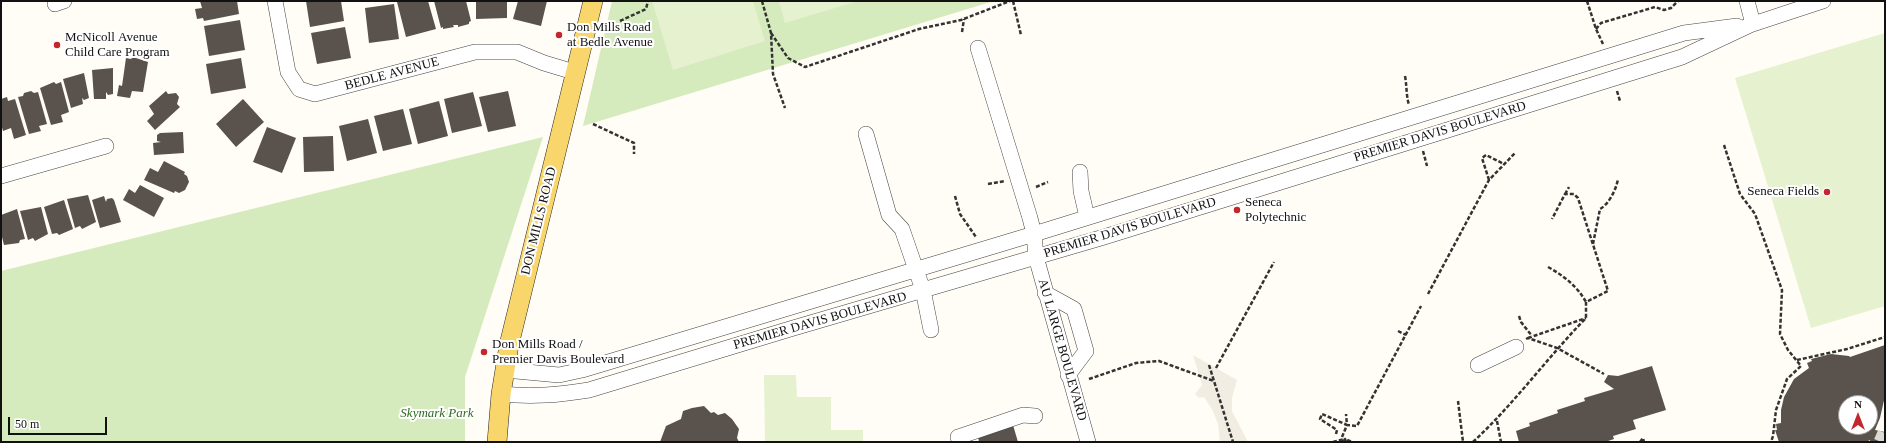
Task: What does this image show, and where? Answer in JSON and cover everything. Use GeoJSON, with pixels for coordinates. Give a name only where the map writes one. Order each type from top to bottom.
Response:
{"type":"FeatureCollection","features":[{"type":"Feature","properties":{"kind":"main road","name":"DON MILLS ROAD"},"geometry":{"type":"LineString","coordinates":[[497,442],[501,394],[509,345],[574,72],[593,1]]}},
{"type":"Feature","properties":{"kind":"street","name":"BEDLE AVENUE"},"geometry":{"type":"LineString","coordinates":[[275,1],[288,72],[299,89],[315,94],[475,52],[517,52],[544,63],[574,72]]}},
{"type":"Feature","properties":{"kind":"street"},"geometry":{"type":"LineString","coordinates":[[1747,1],[1752,24]]}},
{"type":"Feature","properties":{"kind":"street","name":"PREMIER DAVIS BOULEVARD"},"geometry":{"type":"LineString","coordinates":[[501,394],[556,396],[590,390],[1036,257],[1689,55],[1752,24],[1823,1]]}},
{"type":"Feature","properties":{"kind":"street","name":"PREMIER DAVIS BOULEVARD"},"geometry":{"type":"LineString","coordinates":[[505,370],[559,375],[575,372],[1034,234],[1087,216],[1684,33],[1752,24]]}},
{"type":"Feature","properties":{"kind":"street","name":"AU LARGE BOULEVARD"},"geometry":{"type":"LineString","coordinates":[[978,48],[1034,234],[1036,257],[1045,293],[1088,442]]}},
{"type":"Feature","properties":{"kind":"street"},"geometry":{"type":"LineString","coordinates":[[1597,60],[1604,81]]}},
{"type":"Feature","properties":{"kind":"street"},"geometry":{"type":"LineString","coordinates":[[866,134],[889,215],[902,230],[923,290],[931,330]]}},
{"type":"Feature","properties":{"kind":"street"},"geometry":{"type":"LineString","coordinates":[[1,176],[106,146]]}},
{"type":"Feature","properties":{"kind":"street"},"geometry":{"type":"LineString","coordinates":[[1080,172],[1081,192],[1087,216]]}},
{"type":"Feature","properties":{"kind":"street"},"geometry":{"type":"LineString","coordinates":[[1045,293],[1074,309],[1084,343],[1086,351],[1068,375]]}},
{"type":"Feature","properties":{"kind":"street"},"geometry":{"type":"LineString","coordinates":[[1478,365],[1516,347]]}},
{"type":"Feature","properties":{"kind":"street"},"geometry":{"type":"LineString","coordinates":[[960,442],[958,437],[972,432],[1023,415],[1035,416]]}},
{"type":"Feature","properties":{"kind":"path"},"geometry":{"type":"LineString","coordinates":[[620,21],[646,8],[648,1]]}},
{"type":"Feature","properties":{"kind":"path"},"geometry":{"type":"LineString","coordinates":[[762,1],[770,33],[773,74],[785,108]]}},
{"type":"Feature","properties":{"kind":"path"},"geometry":{"type":"LineString","coordinates":[[770,33],[788,58],[805,67],[919,29],[964,19],[1010,1]]}},
{"type":"Feature","properties":{"kind":"path"},"geometry":{"type":"LineString","coordinates":[[1013,1],[1021,35]]}},
{"type":"Feature","properties":{"kind":"path"},"geometry":{"type":"LineString","coordinates":[[1587,1],[1603,45]]}},
{"type":"Feature","properties":{"kind":"path"},"geometry":{"type":"LineString","coordinates":[[1596,28],[1601,24],[1655,7],[1664,10],[1671,8],[1678,1]]}},
{"type":"Feature","properties":{"kind":"path"},"geometry":{"type":"LineString","coordinates":[[962,32],[964,19]]}},
{"type":"Feature","properties":{"kind":"path"},"geometry":{"type":"LineString","coordinates":[[1406,76],[1406,93],[1409,106]]}},
{"type":"Feature","properties":{"kind":"path"},"geometry":{"type":"LineString","coordinates":[[593,124],[634,143],[634,154]]}},
{"type":"Feature","properties":{"kind":"path"},"geometry":{"type":"LineString","coordinates":[[1421,145],[1427,166]]}},
{"type":"Feature","properties":{"kind":"path"},"geometry":{"type":"LineString","coordinates":[[1724,145],[1740,194],[1754,214],[1782,290],[1780,334],[1788,350],[1802,366],[1788,379],[1776,410],[1774,436],[1771,442]]}},
{"type":"Feature","properties":{"kind":"path"},"geometry":{"type":"LineString","coordinates":[[1428,294],[1489,180],[1515,153]]}},
{"type":"Feature","properties":{"kind":"path"},"geometry":{"type":"LineString","coordinates":[[1489,180],[1482,158],[1486,155],[1504,164]]}},
{"type":"Feature","properties":{"kind":"path"},"geometry":{"type":"LineString","coordinates":[[1593,244],[1600,210],[1606,206],[1617,185],[1618,179]]}},
{"type":"Feature","properties":{"kind":"path"},"geometry":{"type":"LineString","coordinates":[[988,184],[1007,180]]}},
{"type":"Feature","properties":{"kind":"path"},"geometry":{"type":"LineString","coordinates":[[1036,192],[1035,186],[1048,182]]}},
{"type":"Feature","properties":{"kind":"path"},"geometry":{"type":"LineString","coordinates":[[1552,219],[1568,187]]}},
{"type":"Feature","properties":{"kind":"path"},"geometry":{"type":"LineString","coordinates":[[1565,194],[1574,194],[1578,198],[1608,291],[1586,302]]}},
{"type":"Feature","properties":{"kind":"path"},"geometry":{"type":"LineString","coordinates":[[955,196],[960,214],[975,237],[982,235]]}},
{"type":"Feature","properties":{"kind":"path"},"geometry":{"type":"LineString","coordinates":[[1216,368],[1274,262]]}},
{"type":"Feature","properties":{"kind":"path"},"geometry":{"type":"LineString","coordinates":[[1473,442],[1496,421],[1557,348],[1586,318],[1586,302],[1581,293],[1563,275],[1548,267]]}},
{"type":"Feature","properties":{"kind":"path"},"geometry":{"type":"LineString","coordinates":[[1336,434],[1337,430],[1320,419],[1322,414],[1347,425],[1357,426],[1421,306]]}},
{"type":"Feature","properties":{"kind":"path"},"geometry":{"type":"LineString","coordinates":[[1519,316],[1521,322],[1532,336]]}},
{"type":"Feature","properties":{"kind":"path"},"geometry":{"type":"LineString","coordinates":[[1516,347],[1532,336],[1586,318]]}},
{"type":"Feature","properties":{"kind":"path"},"geometry":{"type":"LineString","coordinates":[[1398,331],[1406,335]]}},
{"type":"Feature","properties":{"kind":"path"},"geometry":{"type":"LineString","coordinates":[[1797,360],[1847,349],[1885,337]]}},
{"type":"Feature","properties":{"kind":"path"},"geometry":{"type":"LineString","coordinates":[[1528,338],[1557,348],[1604,374]]}},
{"type":"Feature","properties":{"kind":"path"},"geometry":{"type":"LineString","coordinates":[[1089,379],[1136,363],[1159,361],[1214,381]]}},
{"type":"Feature","properties":{"kind":"path"},"geometry":{"type":"LineString","coordinates":[[1209,365],[1233,442]]}},
{"type":"Feature","properties":{"kind":"path"},"geometry":{"type":"LineString","coordinates":[[1458,401],[1463,442]]}},
{"type":"Feature","properties":{"kind":"path"},"geometry":{"type":"LineString","coordinates":[[1343,442],[1347,425],[1346,414]]}},
{"type":"Feature","properties":{"kind":"path"},"geometry":{"type":"LineString","coordinates":[[1496,421],[1501,442]]}},
{"type":"Feature","properties":{"kind":"path"},"geometry":{"type":"LineString","coordinates":[[1640,442],[1643,438],[1644,442]]}},
{"type":"Feature","properties":{"kind":"path"},"geometry":{"type":"LineString","coordinates":[[1333,442],[1344,439],[1352,442]]}},
{"type":"Feature","properties":{"kind":"green space"},"geometry":{"type":"Polygon","coordinates":[[[612,1],[994,1],[583,126],[612,1]]]}},
{"type":"Feature","properties":{"kind":"green space"},"geometry":{"type":"Polygon","coordinates":[[[652,1],[753,1],[765,41],[673,70],[652,1]]]}},
{"type":"Feature","properties":{"kind":"green space"},"geometry":{"type":"Polygon","coordinates":[[[779,1],[858,1],[785,23],[779,1]]]}},
{"type":"Feature","properties":{"kind":"green space","name":"Seneca Fields"},"geometry":{"type":"Polygon","coordinates":[[[1885,33],[1885,306],[1811,328],[1735,78],[1885,33]]]}},
{"type":"Feature","properties":{"kind":"green space","name":"Skymark Park"},"geometry":{"type":"Polygon","coordinates":[[[543,137],[465,377],[465,442],[1,442],[1,271],[543,137]]]}},
{"type":"Feature","properties":{"kind":"green space"},"geometry":{"type":"Polygon","coordinates":[[[764,375],[796,375],[797,397],[831,397],[831,430],[863,430],[863,442],[765,441],[764,375]]]}},
{"type":"Feature","properties":{"kind":"shaded area"},"geometry":{"type":"Polygon","coordinates":[[[1193,355],[1237,380],[1232,398],[1232,411],[1248,442],[1220,442],[1218,424],[1213,411],[1204,397],[1199,398],[1195,394],[1202,385],[1193,355]]]}},
{"type":"Feature","properties":{"kind":"building"},"geometry":{"type":"Polygon","coordinates":[[[200,1],[237,1],[239,14],[204,21],[203,18],[197,19],[195,9],[202,8],[200,1]]]}},
{"type":"Feature","properties":{"kind":"building"},"geometry":{"type":"Polygon","coordinates":[[[306,1],[341,1],[344,21],[310,27],[306,1]]]}},
{"type":"Feature","properties":{"kind":"building"},"geometry":{"type":"Polygon","coordinates":[[[428,1],[436,29],[406,37],[397,2],[428,1]]]}},
{"type":"Feature","properties":{"kind":"building"},"geometry":{"type":"Polygon","coordinates":[[[434,1],[466,1],[471,21],[469,24],[458,27],[458,25],[453,25],[454,27],[441,28],[434,1]]]}},
{"type":"Feature","properties":{"kind":"building"},"geometry":{"type":"Polygon","coordinates":[[[476,1],[507,1],[507,18],[476,19],[476,1]]]}},
{"type":"Feature","properties":{"kind":"building"},"geometry":{"type":"Polygon","coordinates":[[[518,1],[547,1],[541,26],[513,19],[518,1]]]}},
{"type":"Feature","properties":{"kind":"building"},"geometry":{"type":"Polygon","coordinates":[[[394,4],[399,39],[369,43],[365,8],[394,4]]]}},
{"type":"Feature","properties":{"kind":"building"},"geometry":{"type":"Polygon","coordinates":[[[240,20],[245,50],[209,56],[204,26],[240,20]]]}},
{"type":"Feature","properties":{"kind":"building"},"geometry":{"type":"Polygon","coordinates":[[[345,27],[351,58],[317,64],[311,33],[345,27]]]}},
{"type":"Feature","properties":{"kind":"building"},"geometry":{"type":"Polygon","coordinates":[[[133,57],[148,62],[143,92],[132,91],[130,98],[117,96],[119,85],[122,86],[126,58],[131,59],[133,57]]]}},
{"type":"Feature","properties":{"kind":"building"},"geometry":{"type":"Polygon","coordinates":[[[241,58],[246,88],[211,94],[206,64],[241,58]]]}},
{"type":"Feature","properties":{"kind":"building"},"geometry":{"type":"Polygon","coordinates":[[[113,68],[113,94],[108,95],[106,92],[106,99],[94,99],[92,70],[113,68]]]}},
{"type":"Feature","properties":{"kind":"building"},"geometry":{"type":"Polygon","coordinates":[[[84,73],[89,98],[84,100],[82,98],[83,104],[71,108],[63,79],[84,73]]]}},
{"type":"Feature","properties":{"kind":"building"},"geometry":{"type":"Polygon","coordinates":[[[54,82],[56,84],[61,82],[69,112],[61,115],[63,122],[51,125],[40,88],[54,82]]]}},
{"type":"Feature","properties":{"kind":"building"},"geometry":{"type":"Polygon","coordinates":[[[31,91],[34,93],[38,92],[47,124],[39,126],[41,131],[29,134],[18,97],[31,91]]]}},
{"type":"Feature","properties":{"kind":"building"},"geometry":{"type":"Polygon","coordinates":[[[166,91],[168,94],[176,93],[179,97],[177,104],[180,107],[155,130],[147,121],[154,114],[149,106],[166,91]]]}},
{"type":"Feature","properties":{"kind":"building"},"geometry":{"type":"Polygon","coordinates":[[[508,91],[516,126],[488,132],[479,97],[508,91]]]}},
{"type":"Feature","properties":{"kind":"building"},"geometry":{"type":"Polygon","coordinates":[[[473,92],[482,126],[452,133],[444,99],[473,92]]]}},
{"type":"Feature","properties":{"kind":"building"},"geometry":{"type":"Polygon","coordinates":[[[7,97],[8,101],[15,99],[26,135],[14,139],[11,128],[3,131],[1,124],[1,99],[7,97]]]}},
{"type":"Feature","properties":{"kind":"building"},"geometry":{"type":"Polygon","coordinates":[[[243,99],[264,122],[236,147],[216,124],[243,99]]]}},
{"type":"Feature","properties":{"kind":"building"},"geometry":{"type":"Polygon","coordinates":[[[439,101],[448,136],[418,144],[409,109],[439,101]]]}},
{"type":"Feature","properties":{"kind":"building"},"geometry":{"type":"Polygon","coordinates":[[[403,109],[412,144],[383,151],[374,116],[403,109]]]}},
{"type":"Feature","properties":{"kind":"building"},"geometry":{"type":"Polygon","coordinates":[[[368,119],[377,153],[347,161],[339,126],[368,119]]]}},
{"type":"Feature","properties":{"kind":"building"},"geometry":{"type":"Polygon","coordinates":[[[267,127],[296,138],[282,173],[253,162],[267,127]]]}},
{"type":"Feature","properties":{"kind":"building"},"geometry":{"type":"Polygon","coordinates":[[[183,132],[184,153],[154,155],[153,143],[161,142],[157,141],[157,135],[160,133],[183,132]]]}},
{"type":"Feature","properties":{"kind":"building"},"geometry":{"type":"Polygon","coordinates":[[[333,136],[334,171],[304,172],[303,137],[333,136]]]}},
{"type":"Feature","properties":{"kind":"building"},"geometry":{"type":"Polygon","coordinates":[[[164,161],[185,172],[184,174],[187,176],[189,182],[185,190],[179,193],[175,191],[174,193],[144,180],[150,168],[158,172],[164,161]]]}},
{"type":"Feature","properties":{"kind":"building"},"geometry":{"type":"Polygon","coordinates":[[[140,185],[164,198],[154,217],[123,200],[129,189],[135,193],[140,185]]]}},
{"type":"Feature","properties":{"kind":"building"},"geometry":{"type":"Polygon","coordinates":[[[88,195],[96,222],[82,229],[80,226],[75,228],[67,199],[88,195]]]}},
{"type":"Feature","properties":{"kind":"building"},"geometry":{"type":"Polygon","coordinates":[[[104,196],[106,202],[107,199],[112,198],[114,200],[121,222],[100,228],[92,200],[104,196]]]}},
{"type":"Feature","properties":{"kind":"building"},"geometry":{"type":"Polygon","coordinates":[[[64,200],[73,229],[59,235],[57,233],[52,234],[44,207],[64,200]]]}},
{"type":"Feature","properties":{"kind":"building"},"geometry":{"type":"Polygon","coordinates":[[[41,207],[48,234],[35,241],[33,238],[28,240],[20,211],[41,207]]]}},
{"type":"Feature","properties":{"kind":"building"},"geometry":{"type":"Polygon","coordinates":[[[17,209],[25,239],[20,240],[19,243],[4,245],[1,233],[1,215],[17,209]]]}},
{"type":"Feature","properties":{"kind":"building"},"geometry":{"type":"Polygon","coordinates":[[[1885,345],[1885,396],[1878,423],[1878,395],[1838,395],[1838,435],[1878,435],[1878,431],[1885,432],[1884,442],[1872,442],[1869,440],[1868,442],[1779,442],[1775,430],[1777,430],[1776,424],[1781,423],[1781,410],[1784,397],[1794,379],[1809,368],[1807,363],[1812,361],[1811,359],[1831,354],[1850,357],[1885,345]]]}},
{"type":"Feature","properties":{"kind":"building"},"geometry":{"type":"Polygon","coordinates":[[[1652,366],[1666,410],[1633,420],[1636,429],[1613,436],[1614,439],[1605,442],[1519,442],[1516,431],[1530,426],[1529,423],[1558,413],[1557,410],[1585,401],[1584,398],[1614,389],[1604,382],[1608,375],[1618,376],[1652,366]]]}},
{"type":"Feature","properties":{"kind":"building"},"geometry":{"type":"Polygon","coordinates":[[[704,406],[711,413],[714,412],[718,415],[725,413],[732,419],[739,429],[737,438],[739,442],[660,442],[666,426],[681,419],[683,411],[704,406]]]}},
{"type":"Feature","properties":{"kind":"building"},"geometry":{"type":"Polygon","coordinates":[[[1013,425],[1018,442],[979,442],[978,436],[1013,425]]]}},
{"type":"Feature","properties":{"kind":"tunnel"},"geometry":{"type":"LineString","coordinates":[[1881,442],[1885,433]]}},
{"type":"Feature","properties":{"kind":"place","name":"Don Mills Road at Bedle Avenue"},"geometry":{"type":"Point","coordinates":[559,35]}},
{"type":"Feature","properties":{"kind":"place","name":"McNicoll Avenue Child Care Program"},"geometry":{"type":"Point","coordinates":[57,45]}},
{"type":"Feature","properties":{"kind":"place","name":"Seneca Fields"},"geometry":{"type":"Point","coordinates":[1827,192]}},
{"type":"Feature","properties":{"kind":"place","name":"Seneca Polytechnic"},"geometry":{"type":"Point","coordinates":[1237,210]}},
{"type":"Feature","properties":{"kind":"place","name":"Don Mills Road / Premier Davis Boulevard"},"geometry":{"type":"Point","coordinates":[484,352]}}]}
